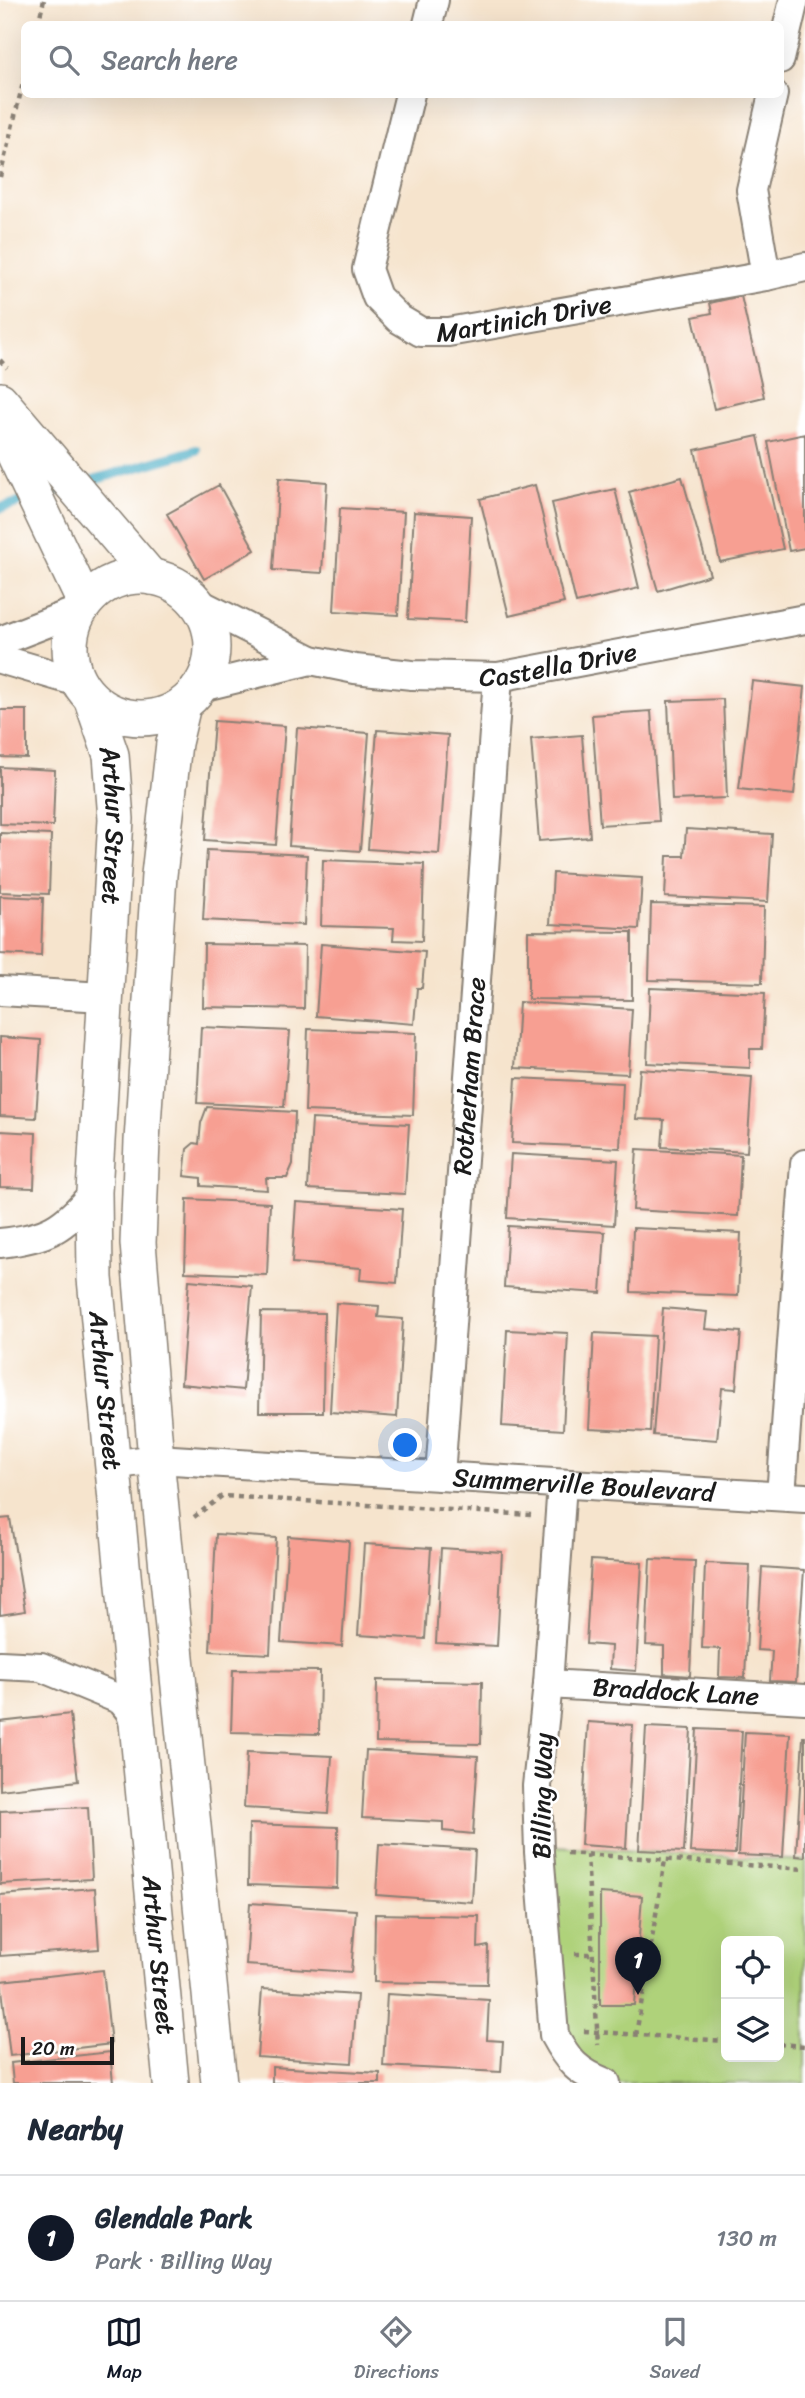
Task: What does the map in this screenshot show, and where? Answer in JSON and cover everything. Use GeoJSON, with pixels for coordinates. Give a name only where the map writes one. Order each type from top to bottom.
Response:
{"type":"FeatureCollection","features":[{"type":"Feature","properties":{"kind":"street"},"geometry":{"type":"LineString","coordinates":[[429,21],[434,0]]}},
{"type":"Feature","properties":{"kind":"street"},"geometry":{"type":"LineString","coordinates":[[784,42],[794,0]]}},
{"type":"Feature","properties":{"kind":"street","name":"Martinich Drive"},"geometry":{"type":"LineString","coordinates":[[409,98],[367,269],[377,297],[399,319],[421,332],[448,332],[805,267]]}},
{"type":"Feature","properties":{"kind":"street"},"geometry":{"type":"LineString","coordinates":[[766,276],[751,190],[771,98]]}},
{"type":"Feature","properties":{"kind":"street"},"geometry":{"type":"LineString","coordinates":[[0,400],[151,577]]}},
{"type":"Feature","properties":{"kind":"street"},"geometry":{"type":"LineString","coordinates":[[0,424],[82,607]]}},
{"type":"Feature","properties":{"kind":"street"},"geometry":{"type":"LineString","coordinates":[[0,659],[85,691],[113,713],[136,719],[161,716],[192,696],[211,667],[213,645],[208,623],[198,603],[177,586],[151,577],[132,576],[114,581],[98,590],[82,607],[72,627],[69,646],[72,665],[85,691]]}},
{"type":"Feature","properties":{"kind":"street","name":"Castella Drive"},"geometry":{"type":"LineString","coordinates":[[198,603],[311,660],[355,669],[412,675],[498,677],[805,619]]}},
{"type":"Feature","properties":{"kind":"street"},"geometry":{"type":"LineString","coordinates":[[0,641],[82,607]]}},
{"type":"Feature","properties":{"kind":"street","name":"Castella Drive"},"geometry":{"type":"LineString","coordinates":[[192,696],[311,660]]}},
{"type":"Feature","properties":{"kind":"street","name":"Rotherham Brace"},"geometry":{"type":"LineString","coordinates":[[440,1476],[498,677]]}},
{"type":"Feature","properties":{"kind":"street","name":"Arthur Street"},"geometry":{"type":"LineString","coordinates":[[85,691],[111,755],[116,819],[94,1192],[94,1278],[171,2083]]}},
{"type":"Feature","properties":{"kind":"street","name":"Arthur Street"},"geometry":{"type":"LineString","coordinates":[[192,696],[174,743],[159,875],[138,1243],[156,1459],[219,2083]]}},
{"type":"Feature","properties":{"kind":"street"},"geometry":{"type":"LineString","coordinates":[[0,991],[104,996]]}},
{"type":"Feature","properties":{"kind":"street"},"geometry":{"type":"LineString","coordinates":[[793,1497],[805,1164]]}},
{"type":"Feature","properties":{"kind":"street"},"geometry":{"type":"LineString","coordinates":[[0,1243],[26,1240],[49,1233],[68,1222],[94,1192]]}},
{"type":"Feature","properties":{"kind":"street","name":"Summerville Boulevard"},"geometry":{"type":"LineString","coordinates":[[111,1465],[156,1459],[793,1497]]}},
{"type":"Feature","properties":{"kind":"street","name":"Billing Way"},"geometry":{"type":"LineString","coordinates":[[562,1484],[548,1684],[537,1786],[539,1852],[554,2035],[566,2058],[585,2075],[606,2083]]}},
{"type":"Feature","properties":{"kind":"street"},"geometry":{"type":"LineString","coordinates":[[0,1665],[41,1667],[121,1700],[131,1711],[137,1732]]}},
{"type":"Feature","properties":{"kind":"street","name":"Braddock Lane"},"geometry":{"type":"LineString","coordinates":[[548,1684],[805,1699]]}},
{"type":"Feature","properties":{"kind":"path"},"geometry":{"type":"LineString","coordinates":[[39,21],[44,0]]}},
{"type":"Feature","properties":{"kind":"path"},"geometry":{"type":"LineString","coordinates":[[0,177],[21,91]]}},
{"type":"Feature","properties":{"kind":"path"},"geometry":{"type":"LineString","coordinates":[[190,1520],[222,1496],[559,1516]]}},
{"type":"Feature","properties":{"kind":"path"},"geometry":{"type":"LineString","coordinates":[[539,1852],[805,1869]]}},
{"type":"Feature","properties":{"kind":"path"},"geometry":{"type":"LineString","coordinates":[[587,1854],[596,2032]]}},
{"type":"Feature","properties":{"kind":"path"},"geometry":{"type":"LineString","coordinates":[[636,2035],[665,1860]]}},
{"type":"Feature","properties":{"kind":"path"},"geometry":{"type":"LineString","coordinates":[[577,2031],[721,2041]]}},
{"type":"Feature","properties":{"kind":"path"},"geometry":{"type":"LineString","coordinates":[[784,2044],[805,2046]]}},
{"type":"Feature","properties":{"kind":"green space"},"geometry":{"type":"Polygon","coordinates":[[[538,1845],[805,1861],[805,2083],[606,2083],[566,2058],[538,1845]]]}},
{"type":"Feature","properties":{"kind":"building"},"geometry":{"type":"Polygon","coordinates":[[[741,296],[764,397],[714,409],[693,317],[712,313],[710,303],[741,296]]]}},
{"type":"Feature","properties":{"kind":"building"},"geometry":{"type":"Polygon","coordinates":[[[805,434],[805,548],[789,551],[768,442],[805,434]]]}},
{"type":"Feature","properties":{"kind":"building"},"geometry":{"type":"Polygon","coordinates":[[[758,436],[783,549],[720,562],[695,450],[758,436]]]}},
{"type":"Feature","properties":{"kind":"building"},"geometry":{"type":"Polygon","coordinates":[[[682,477],[710,575],[658,591],[629,492],[682,477]]]}},
{"type":"Feature","properties":{"kind":"building"},"geometry":{"type":"Polygon","coordinates":[[[279,478],[327,482],[322,573],[273,570],[279,478]]]}},
{"type":"Feature","properties":{"kind":"building"},"geometry":{"type":"Polygon","coordinates":[[[219,485],[255,550],[204,579],[167,514],[219,485]]]}},
{"type":"Feature","properties":{"kind":"building"},"geometry":{"type":"Polygon","coordinates":[[[535,485],[564,603],[509,616],[480,499],[535,485]]]}},
{"type":"Feature","properties":{"kind":"building"},"geometry":{"type":"Polygon","coordinates":[[[615,489],[639,588],[576,603],[552,503],[615,489]]]}},
{"type":"Feature","properties":{"kind":"building"},"geometry":{"type":"Polygon","coordinates":[[[340,508],[404,512],[398,615],[334,611],[340,508]]]}},
{"type":"Feature","properties":{"kind":"building"},"geometry":{"type":"Polygon","coordinates":[[[414,512],[471,516],[465,622],[408,619],[414,512]]]}},
{"type":"Feature","properties":{"kind":"building"},"geometry":{"type":"Polygon","coordinates":[[[752,681],[805,687],[794,795],[739,789],[752,681]]]}},
{"type":"Feature","properties":{"kind":"building"},"geometry":{"type":"Polygon","coordinates":[[[723,699],[727,798],[672,800],[668,701],[723,699]]]}},
{"type":"Feature","properties":{"kind":"building"},"geometry":{"type":"Polygon","coordinates":[[[0,710],[27,710],[27,758],[0,757],[0,710]]]}},
{"type":"Feature","properties":{"kind":"building"},"geometry":{"type":"Polygon","coordinates":[[[651,711],[659,821],[600,825],[592,715],[651,711]]]}},
{"type":"Feature","properties":{"kind":"building"},"geometry":{"type":"Polygon","coordinates":[[[214,721],[285,726],[276,845],[205,840],[214,721]]]}},
{"type":"Feature","properties":{"kind":"building"},"geometry":{"type":"Polygon","coordinates":[[[297,728],[369,733],[360,851],[289,846],[297,728]]]}},
{"type":"Feature","properties":{"kind":"building"},"geometry":{"type":"Polygon","coordinates":[[[377,730],[448,735],[439,854],[368,849],[377,730]]]}},
{"type":"Feature","properties":{"kind":"building"},"geometry":{"type":"Polygon","coordinates":[[[582,735],[590,837],[539,841],[531,739],[582,735]]]}},
{"type":"Feature","properties":{"kind":"building"},"geometry":{"type":"Polygon","coordinates":[[[0,767],[55,770],[53,826],[0,824],[0,767]]]}},
{"type":"Feature","properties":{"kind":"building"},"geometry":{"type":"Polygon","coordinates":[[[686,829],[772,834],[768,902],[665,897],[667,856],[684,856],[686,829]]]}},
{"type":"Feature","properties":{"kind":"building"},"geometry":{"type":"Polygon","coordinates":[[[0,833],[51,835],[49,894],[0,892],[0,833]]]}},
{"type":"Feature","properties":{"kind":"building"},"geometry":{"type":"Polygon","coordinates":[[[207,850],[307,855],[304,925],[203,920],[207,850]]]}},
{"type":"Feature","properties":{"kind":"building"},"geometry":{"type":"Polygon","coordinates":[[[323,860],[424,864],[422,941],[393,940],[394,928],[321,926],[323,860]]]}},
{"type":"Feature","properties":{"kind":"building"},"geometry":{"type":"Polygon","coordinates":[[[553,873],[642,878],[639,929],[550,924],[553,873]]]}},
{"type":"Feature","properties":{"kind":"building"},"geometry":{"type":"Polygon","coordinates":[[[0,896],[43,898],[41,956],[0,954],[0,896]]]}},
{"type":"Feature","properties":{"kind":"building"},"geometry":{"type":"Polygon","coordinates":[[[651,904],[764,907],[762,983],[649,980],[651,904]]]}},
{"type":"Feature","properties":{"kind":"building"},"geometry":{"type":"Polygon","coordinates":[[[528,931],[632,932],[632,1000],[528,999],[528,931]]]}},
{"type":"Feature","properties":{"kind":"building"},"geometry":{"type":"Polygon","coordinates":[[[204,944],[305,946],[304,1009],[203,1007],[204,944]]]}},
{"type":"Feature","properties":{"kind":"building"},"geometry":{"type":"Polygon","coordinates":[[[321,944],[425,952],[422,988],[417,988],[414,1024],[316,1016],[321,944]]]}},
{"type":"Feature","properties":{"kind":"building"},"geometry":{"type":"Polygon","coordinates":[[[650,988],[765,993],[762,1049],[750,1049],[750,1068],[647,1063],[650,988]]]}},
{"type":"Feature","properties":{"kind":"building"},"geometry":{"type":"Polygon","coordinates":[[[519,1002],[632,1009],[628,1074],[515,1068],[519,1002]]]}},
{"type":"Feature","properties":{"kind":"building"},"geometry":{"type":"Polygon","coordinates":[[[201,1027],[290,1031],[284,1107],[197,1103],[201,1027]]]}},
{"type":"Feature","properties":{"kind":"building"},"geometry":{"type":"Polygon","coordinates":[[[308,1029],[416,1033],[413,1115],[305,1111],[308,1029]]]}},
{"type":"Feature","properties":{"kind":"building"},"geometry":{"type":"Polygon","coordinates":[[[0,1037],[41,1040],[36,1118],[0,1116],[0,1037]]]}},
{"type":"Feature","properties":{"kind":"building"},"geometry":{"type":"Polygon","coordinates":[[[640,1069],[752,1077],[747,1152],[662,1147],[664,1120],[636,1119],[640,1069]]]}},
{"type":"Feature","properties":{"kind":"building"},"geometry":{"type":"Polygon","coordinates":[[[516,1078],[623,1083],[620,1148],[512,1143],[516,1078]]]}},
{"type":"Feature","properties":{"kind":"building"},"geometry":{"type":"Polygon","coordinates":[[[207,1107],[295,1112],[293,1164],[287,1178],[266,1178],[267,1190],[201,1186],[201,1178],[184,1176],[187,1149],[194,1143],[199,1144],[201,1123],[207,1107]]]}},
{"type":"Feature","properties":{"kind":"building"},"geometry":{"type":"Polygon","coordinates":[[[312,1119],[409,1124],[405,1194],[308,1189],[312,1119]]]}},
{"type":"Feature","properties":{"kind":"building"},"geometry":{"type":"Polygon","coordinates":[[[0,1131],[36,1133],[34,1188],[0,1187],[0,1131]]]}},
{"type":"Feature","properties":{"kind":"building"},"geometry":{"type":"Polygon","coordinates":[[[637,1149],[741,1155],[738,1216],[633,1210],[637,1149]]]}},
{"type":"Feature","properties":{"kind":"building"},"geometry":{"type":"Polygon","coordinates":[[[511,1154],[618,1160],[614,1225],[507,1218],[511,1154]]]}},
{"type":"Feature","properties":{"kind":"building"},"geometry":{"type":"Polygon","coordinates":[[[187,1199],[270,1203],[267,1275],[185,1272],[187,1199]]]}},
{"type":"Feature","properties":{"kind":"building"},"geometry":{"type":"Polygon","coordinates":[[[296,1202],[402,1209],[397,1283],[360,1280],[361,1268],[292,1263],[296,1202]]]}},
{"type":"Feature","properties":{"kind":"building"},"geometry":{"type":"Polygon","coordinates":[[[508,1226],[605,1232],[601,1293],[504,1287],[508,1226]]]}},
{"type":"Feature","properties":{"kind":"building"},"geometry":{"type":"Polygon","coordinates":[[[633,1228],[741,1233],[738,1296],[631,1292],[633,1228]]]}},
{"type":"Feature","properties":{"kind":"building"},"geometry":{"type":"Polygon","coordinates":[[[189,1280],[252,1286],[243,1390],[181,1384],[189,1280]]]}},
{"type":"Feature","properties":{"kind":"building"},"geometry":{"type":"Polygon","coordinates":[[[336,1303],[379,1306],[378,1317],[403,1319],[397,1417],[330,1412],[336,1303]]]}},
{"type":"Feature","properties":{"kind":"building"},"geometry":{"type":"Polygon","coordinates":[[[663,1308],[707,1312],[705,1329],[741,1332],[736,1389],[722,1388],[717,1440],[653,1435],[663,1308]]]}},
{"type":"Feature","properties":{"kind":"building"},"geometry":{"type":"Polygon","coordinates":[[[261,1312],[324,1313],[323,1412],[259,1412],[261,1312]]]}},
{"type":"Feature","properties":{"kind":"building"},"geometry":{"type":"Polygon","coordinates":[[[507,1330],[568,1333],[563,1430],[502,1426],[507,1330]]]}},
{"type":"Feature","properties":{"kind":"building"},"geometry":{"type":"Polygon","coordinates":[[[594,1333],[655,1336],[650,1432],[589,1429],[594,1333]]]}},
{"type":"Feature","properties":{"kind":"building"},"geometry":{"type":"Polygon","coordinates":[[[10,1518],[25,1611],[0,1615],[0,1519],[10,1518]]]}},
{"type":"Feature","properties":{"kind":"building"},"geometry":{"type":"Polygon","coordinates":[[[216,1534],[276,1538],[270,1654],[210,1651],[216,1534]]]}},
{"type":"Feature","properties":{"kind":"building"},"geometry":{"type":"Polygon","coordinates":[[[288,1536],[349,1541],[342,1646],[281,1642],[288,1536]]]}},
{"type":"Feature","properties":{"kind":"building"},"geometry":{"type":"Polygon","coordinates":[[[364,1544],[431,1548],[425,1639],[358,1635],[364,1544]]]}},
{"type":"Feature","properties":{"kind":"building"},"geometry":{"type":"Polygon","coordinates":[[[441,1548],[502,1552],[497,1646],[436,1643],[441,1548]]]}},
{"type":"Feature","properties":{"kind":"building"},"geometry":{"type":"Polygon","coordinates":[[[650,1559],[695,1561],[690,1676],[664,1674],[664,1646],[646,1645],[650,1559]]]}},
{"type":"Feature","properties":{"kind":"building"},"geometry":{"type":"Polygon","coordinates":[[[591,1560],[642,1563],[636,1671],[610,1669],[611,1646],[586,1644],[591,1560]]]}},
{"type":"Feature","properties":{"kind":"building"},"geometry":{"type":"Polygon","coordinates":[[[705,1563],[750,1565],[745,1678],[719,1677],[720,1649],[702,1648],[705,1563]]]}},
{"type":"Feature","properties":{"kind":"building"},"geometry":{"type":"Polygon","coordinates":[[[762,1567],[804,1570],[796,1682],[770,1681],[772,1651],[757,1650],[762,1567]]]}},
{"type":"Feature","properties":{"kind":"building"},"geometry":{"type":"Polygon","coordinates":[[[233,1670],[320,1671],[319,1734],[231,1732],[233,1670]]]}},
{"type":"Feature","properties":{"kind":"building"},"geometry":{"type":"Polygon","coordinates":[[[377,1680],[482,1682],[481,1744],[376,1742],[377,1680]]]}},
{"type":"Feature","properties":{"kind":"building"},"geometry":{"type":"Polygon","coordinates":[[[70,1714],[78,1781],[0,1790],[0,1722],[70,1714]]]}},
{"type":"Feature","properties":{"kind":"building"},"geometry":{"type":"Polygon","coordinates":[[[588,1722],[633,1725],[626,1848],[581,1845],[588,1722]]]}},
{"type":"Feature","properties":{"kind":"building"},"geometry":{"type":"Polygon","coordinates":[[[646,1727],[691,1729],[684,1852],[639,1850],[646,1727]]]}},
{"type":"Feature","properties":{"kind":"building"},"geometry":{"type":"Polygon","coordinates":[[[697,1729],[742,1731],[735,1854],[690,1852],[697,1729]]]}},
{"type":"Feature","properties":{"kind":"building"},"geometry":{"type":"Polygon","coordinates":[[[745,1732],[790,1734],[783,1857],[738,1855],[745,1732]]]}},
{"type":"Feature","properties":{"kind":"building"},"geometry":{"type":"Polygon","coordinates":[[[805,1737],[805,1857],[796,1856],[805,1737]]]}},
{"type":"Feature","properties":{"kind":"building"},"geometry":{"type":"Polygon","coordinates":[[[366,1750],[478,1756],[473,1834],[443,1831],[443,1822],[362,1818],[366,1750]]]}},
{"type":"Feature","properties":{"kind":"building"},"geometry":{"type":"Polygon","coordinates":[[[247,1752],[332,1756],[328,1813],[244,1808],[247,1752]]]}},
{"type":"Feature","properties":{"kind":"building"},"geometry":{"type":"Polygon","coordinates":[[[88,1807],[92,1879],[0,1884],[0,1811],[88,1807]]]}},
{"type":"Feature","properties":{"kind":"building"},"geometry":{"type":"Polygon","coordinates":[[[249,1824],[338,1827],[337,1888],[248,1885],[249,1824]]]}},
{"type":"Feature","properties":{"kind":"building"},"geometry":{"type":"Polygon","coordinates":[[[379,1844],[475,1850],[472,1902],[376,1895],[379,1844]]]}},
{"type":"Feature","properties":{"kind":"building"},"geometry":{"type":"Polygon","coordinates":[[[95,1888],[99,1949],[0,1956],[0,1895],[95,1888]]]}},
{"type":"Feature","properties":{"kind":"building"},"geometry":{"type":"Polygon","coordinates":[[[600,1893],[642,1896],[634,2005],[600,2005],[600,1893]]]}},
{"type":"Feature","properties":{"kind":"building"},"geometry":{"type":"Polygon","coordinates":[[[250,1903],[356,1910],[351,1972],[246,1965],[250,1903]]]}},
{"type":"Feature","properties":{"kind":"building"},"geometry":{"type":"Polygon","coordinates":[[[375,1914],[479,1916],[478,1948],[488,1946],[487,1984],[374,1982],[375,1914]]]}},
{"type":"Feature","properties":{"kind":"building"},"geometry":{"type":"Polygon","coordinates":[[[103,1970],[111,2044],[10,2056],[1,1981],[103,1970]]]}},
{"type":"Feature","properties":{"kind":"building"},"geometry":{"type":"Polygon","coordinates":[[[262,1989],[357,1995],[352,2063],[257,2057],[262,1989]]]}},
{"type":"Feature","properties":{"kind":"building"},"geometry":{"type":"Polygon","coordinates":[[[387,1994],[489,2000],[487,2040],[503,2041],[501,2072],[383,2066],[387,1994]]]}},
{"type":"Feature","properties":{"kind":"building"},"geometry":{"type":"Polygon","coordinates":[[[110,2052],[113,2083],[13,2083],[11,2063],[110,2052]]]}},
{"type":"Feature","properties":{"kind":"building"},"geometry":{"type":"Polygon","coordinates":[[[272,2067],[380,2073],[380,2083],[272,2083],[272,2067]]]}},
{"type":"Feature","properties":{"kind":"waterway"},"geometry":{"type":"LineString","coordinates":[[42,495],[196,450]]}},
{"type":"Feature","properties":{"kind":"waterway"},"geometry":{"type":"LineString","coordinates":[[0,508],[28,500]]}},
{"type":"Feature","properties":{"kind":"place","name":"Glendale Park"},"geometry":{"type":"Point","coordinates":[638,1995]}}]}
